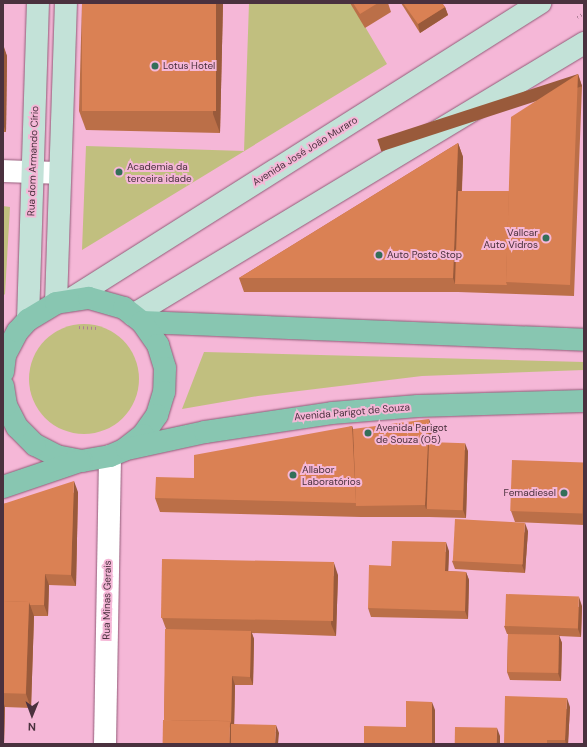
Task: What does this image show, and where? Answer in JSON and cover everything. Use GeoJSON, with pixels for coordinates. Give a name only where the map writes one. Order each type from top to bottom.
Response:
{"type":"FeatureCollection","features":[{"type":"Feature","properties":{"kind":"main road","name":"Rua dom Armando Círio"},"geometry":{"type":"LineString","coordinates":[[16,330],[33,172],[38,3]]}},
{"type":"Feature","properties":{"kind":"main road"},"geometry":{"type":"LineString","coordinates":[[63,301],[60,173],[66,3]]}},
{"type":"Feature","properties":{"kind":"main road","name":"Avenida José João Muraro"},"geometry":{"type":"LineString","coordinates":[[63,301],[540,3]]}},
{"type":"Feature","properties":{"kind":"main road"},"geometry":{"type":"LineString","coordinates":[[138,318],[584,43]]}},
{"type":"Feature","properties":{"kind":"main road"},"geometry":{"type":"LineString","coordinates":[[3,372],[5,355],[16,330],[63,301],[89,298],[106,301],[138,318],[584,340]]}},
{"type":"Feature","properties":{"kind":"main road"},"geometry":{"type":"LineString","coordinates":[[117,453],[143,435],[157,415],[164,392],[165,368],[158,345],[138,318]]}},
{"type":"Feature","properties":{"kind":"main road"},"geometry":{"type":"LineString","coordinates":[[3,386],[6,405],[17,427],[36,445],[57,456],[82,460]]}},
{"type":"Feature","properties":{"kind":"main road","name":"Avenida Parigot de Souza"},"geometry":{"type":"LineString","coordinates":[[82,460],[213,430],[332,413],[418,406],[584,401]]}},
{"type":"Feature","properties":{"kind":"main road"},"geometry":{"type":"LineString","coordinates":[[3,487],[82,460]]}},
{"type":"Feature","properties":{"kind":"street"},"geometry":{"type":"LineString","coordinates":[[3,172],[60,173]]}},
{"type":"Feature","properties":{"kind":"street","name":"Rua Minas Gerais"},"geometry":{"type":"LineString","coordinates":[[105,744],[117,453]]}},
{"type":"Feature","properties":{"kind":"path"},"geometry":{"type":"LineString","coordinates":[[76,327],[101,329]]}},
{"type":"Feature","properties":{"kind":"shaded area"},"geometry":{"type":"Polygon","coordinates":[[[249,3],[351,3],[387,64],[82,250],[86,146],[244,151],[249,3]]]}},
{"type":"Feature","properties":{"kind":"shaded area"},"geometry":{"type":"Polygon","coordinates":[[[3,206],[10,207],[5,294],[3,296],[3,206]]]}},
{"type":"Feature","properties":{"kind":"shaded area"},"geometry":{"type":"Polygon","coordinates":[[[84,324],[105,328],[123,340],[135,358],[139,379],[135,400],[123,418],[105,430],[84,434],[63,430],[45,418],[33,400],[29,379],[33,358],[45,340],[63,328],[84,324]]]}},
{"type":"Feature","properties":{"kind":"shaded area"},"geometry":{"type":"Polygon","coordinates":[[[204,352],[584,362],[584,370],[422,376],[258,396],[182,409],[204,352]]]}},
{"type":"Feature","properties":{"kind":"building","name":"Lotus Hotel"},"geometry":{"type":"Polygon","coordinates":[[[82,3],[216,3],[216,111],[82,111],[82,3]]]}},
{"type":"Feature","properties":{"kind":"building"},"geometry":{"type":"Polygon","coordinates":[[[353,3],[378,3],[360,14],[353,3]]]}},
{"type":"Feature","properties":{"kind":"building"},"geometry":{"type":"Polygon","coordinates":[[[403,3],[442,3],[445,7],[418,24],[403,3]]]}},
{"type":"Feature","properties":{"kind":"building"},"geometry":{"type":"Polygon","coordinates":[[[3,47],[4,47],[3,114],[3,47]]]}},
{"type":"Feature","properties":{"kind":"building"},"geometry":{"type":"Polygon","coordinates":[[[578,74],[570,285],[506,282],[511,117],[578,74]]]}},
{"type":"Feature","properties":{"kind":"building"},"geometry":{"type":"Polygon","coordinates":[[[458,143],[453,278],[239,278],[458,143]]]}},
{"type":"Feature","properties":{"kind":"building"},"geometry":{"type":"Polygon","coordinates":[[[458,191],[509,191],[507,285],[455,284],[458,191]]]}},
{"type":"Feature","properties":{"kind":"building"},"geometry":{"type":"Polygon","coordinates":[[[429,419],[425,505],[356,506],[353,429],[429,419]]]}},
{"type":"Feature","properties":{"kind":"building"},"geometry":{"type":"Polygon","coordinates":[[[352,426],[356,503],[155,498],[156,477],[194,478],[194,455],[352,426]]]}},
{"type":"Feature","properties":{"kind":"building"},"geometry":{"type":"Polygon","coordinates":[[[429,442],[465,443],[463,510],[427,509],[429,442]]]}},
{"type":"Feature","properties":{"kind":"building"},"geometry":{"type":"Polygon","coordinates":[[[512,460],[584,463],[582,513],[510,511],[512,460]]]}},
{"type":"Feature","properties":{"kind":"building"},"geometry":{"type":"Polygon","coordinates":[[[74,481],[71,575],[45,574],[44,605],[30,605],[29,602],[3,601],[3,504],[74,481]]]}},
{"type":"Feature","properties":{"kind":"building"},"geometry":{"type":"Polygon","coordinates":[[[455,519],[525,523],[523,565],[453,561],[455,519]]]}},
{"type":"Feature","properties":{"kind":"building"},"geometry":{"type":"Polygon","coordinates":[[[392,541],[446,542],[445,571],[466,572],[465,611],[368,608],[369,565],[391,566],[392,541]]]}},
{"type":"Feature","properties":{"kind":"building"},"geometry":{"type":"Polygon","coordinates":[[[162,559],[334,562],[333,621],[161,618],[162,559]]]}},
{"type":"Feature","properties":{"kind":"building"},"geometry":{"type":"Polygon","coordinates":[[[506,594],[579,597],[578,629],[505,626],[506,594]]]}},
{"type":"Feature","properties":{"kind":"building"},"geometry":{"type":"Polygon","coordinates":[[[3,601],[29,602],[26,694],[3,693],[3,601]]]}},
{"type":"Feature","properties":{"kind":"building"},"geometry":{"type":"Polygon","coordinates":[[[165,629],[251,631],[250,677],[232,676],[231,724],[230,721],[164,720],[165,629]]]}},
{"type":"Feature","properties":{"kind":"building"},"geometry":{"type":"Polygon","coordinates":[[[508,634],[559,635],[558,673],[507,672],[508,634]]]}},
{"type":"Feature","properties":{"kind":"building"},"geometry":{"type":"Polygon","coordinates":[[[505,696],[567,698],[565,740],[547,740],[547,744],[504,744],[505,696]]]}},
{"type":"Feature","properties":{"kind":"building"},"geometry":{"type":"Polygon","coordinates":[[[406,701],[432,702],[432,744],[364,744],[364,726],[406,727],[406,701]]]}},
{"type":"Feature","properties":{"kind":"building"},"geometry":{"type":"Polygon","coordinates":[[[163,720],[230,721],[230,744],[163,744],[163,720]]]}},
{"type":"Feature","properties":{"kind":"building"},"geometry":{"type":"Polygon","coordinates":[[[231,724],[276,725],[275,744],[231,744],[231,724]]]}},
{"type":"Feature","properties":{"kind":"building"},"geometry":{"type":"Polygon","coordinates":[[[455,727],[497,728],[497,744],[455,744],[455,727]]]}},
{"type":"Feature","properties":{"kind":"place","name":"Lotus Hotel"},"geometry":{"type":"Point","coordinates":[155,66]}},
{"type":"Feature","properties":{"kind":"place","name":"Academia da terceira idade"},"geometry":{"type":"Point","coordinates":[119,172]}},
{"type":"Feature","properties":{"kind":"place","name":"Vallcar Auto Vidros"},"geometry":{"type":"Point","coordinates":[546,238]}},
{"type":"Feature","properties":{"kind":"place","name":"Auto Posto Stop"},"geometry":{"type":"Point","coordinates":[379,255]}},
{"type":"Feature","properties":{"kind":"place","name":"Avenida Parigot de Souza (05)"},"geometry":{"type":"Point","coordinates":[368,433]}},
{"type":"Feature","properties":{"kind":"place","name":"Allabor Laboratórios"},"geometry":{"type":"Point","coordinates":[293,475]}},
{"type":"Feature","properties":{"kind":"place","name":"Femadiesel"},"geometry":{"type":"Point","coordinates":[564,493]}}]}
